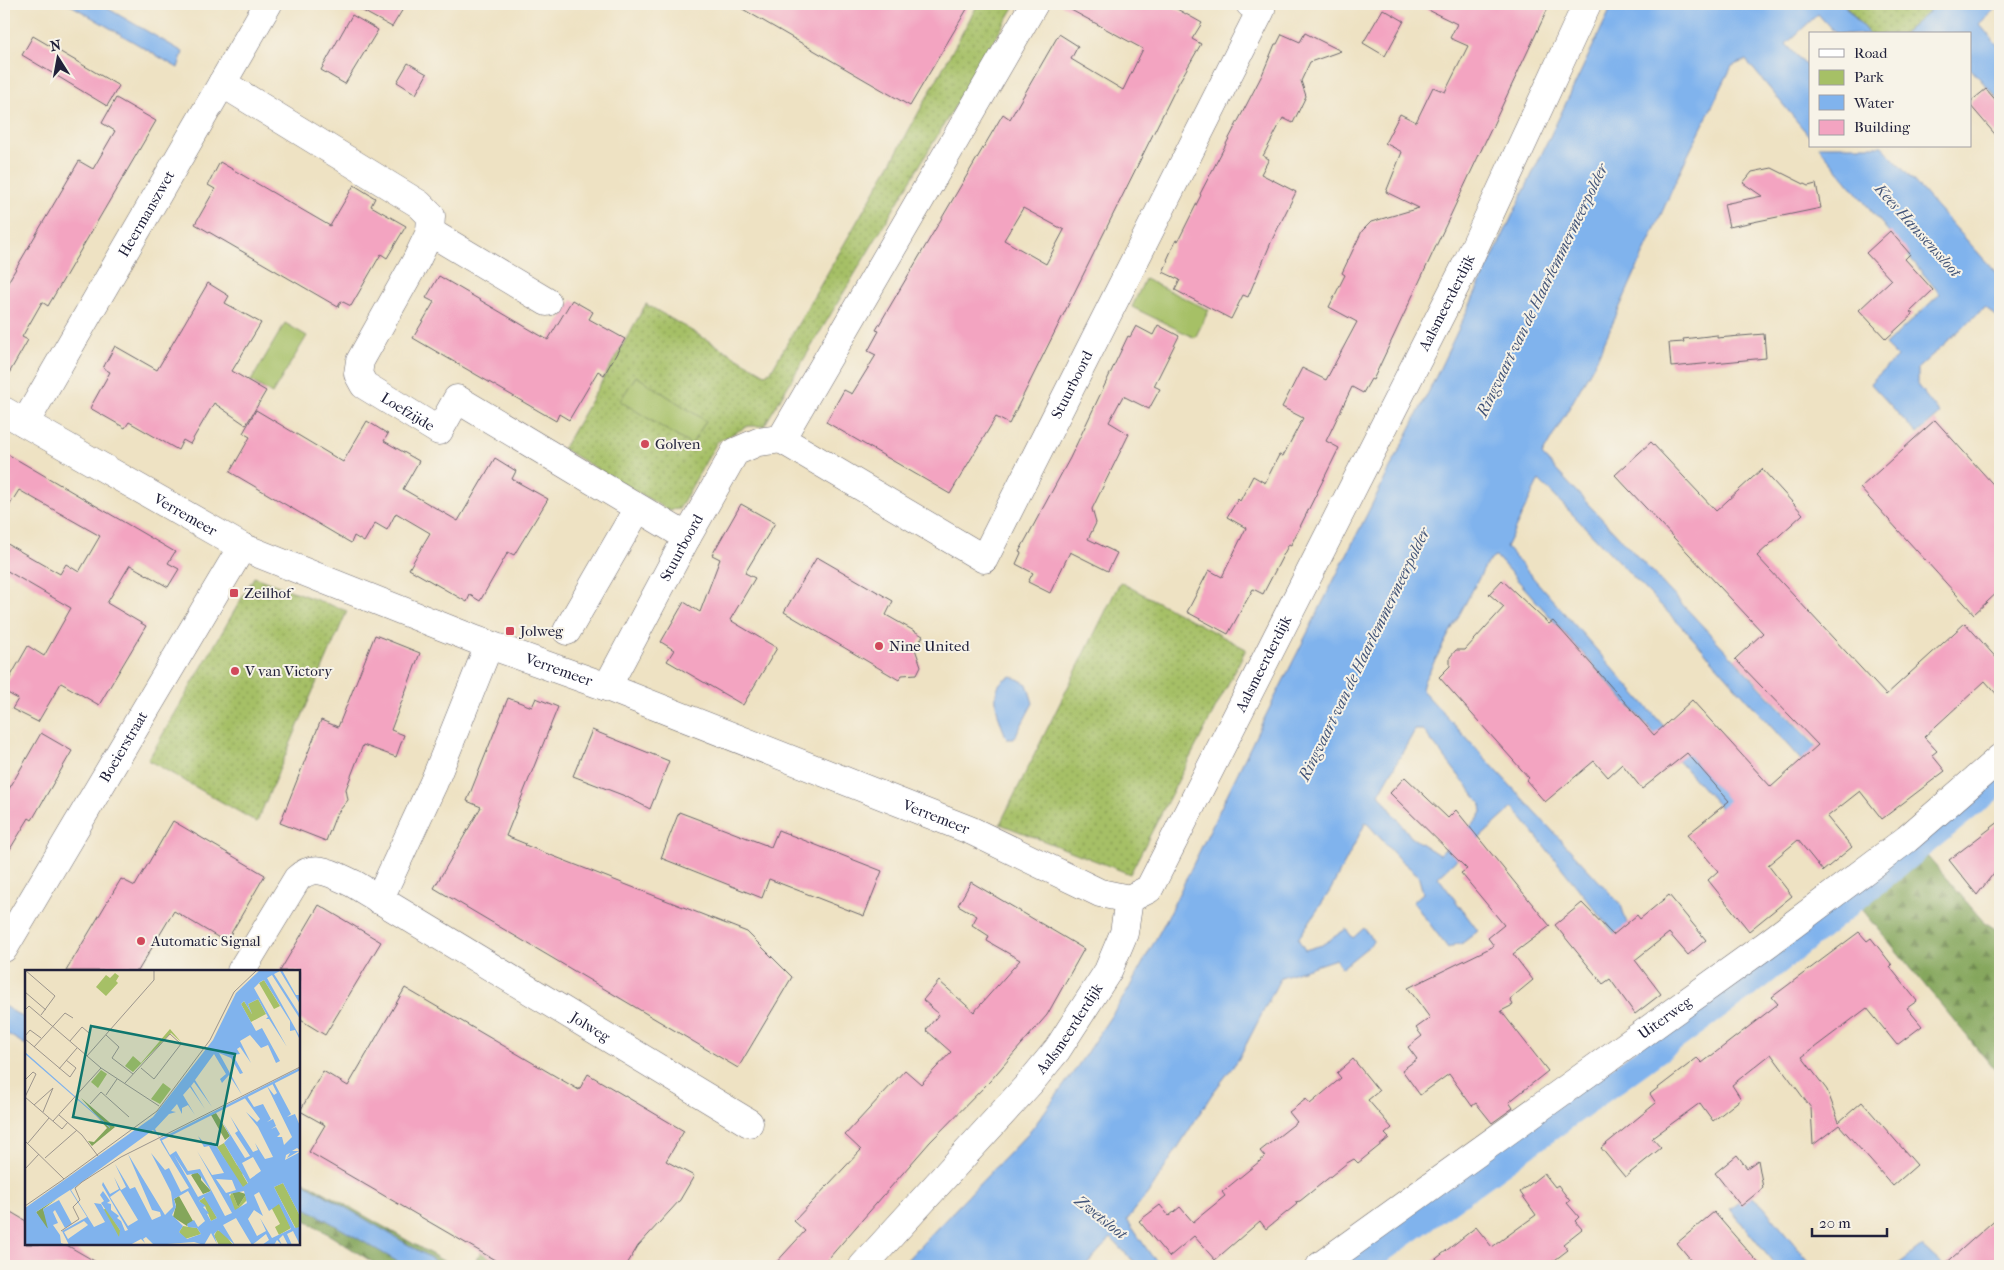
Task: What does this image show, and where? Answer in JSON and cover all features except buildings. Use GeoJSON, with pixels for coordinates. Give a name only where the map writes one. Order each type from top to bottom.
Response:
{"type":"FeatureCollection","features":[{"type":"Feature","properties":{"kind":"street","name":"Heermanszwet"},"geometry":{"type":"LineString","coordinates":[[14,417],[222,84],[268,4]]}},
{"type":"Feature","properties":{"kind":"street"},"geometry":{"type":"LineString","coordinates":[[781,439],[1034,4]]}},
{"type":"Feature","properties":{"kind":"street","name":"Stuurboord"},"geometry":{"type":"LineString","coordinates":[[607,687],[687,537],[736,452],[758,442],[781,439],[984,559],[1261,10],[1250,4]]}},
{"type":"Feature","properties":{"kind":"street","name":"Aalsmeerderdijk"},"geometry":{"type":"LineString","coordinates":[[863,1266],[1029,1084],[1056,1050],[1108,971],[1124,933],[1128,899],[1149,889],[1158,872],[1468,261],[1588,4]]}},
{"type":"Feature","properties":{"kind":"street"},"geometry":{"type":"LineString","coordinates":[[222,84],[419,204],[431,216],[430,232],[547,302]]}},
{"type":"Feature","properties":{"kind":"street","name":"Loefzijde"},"geometry":{"type":"LineString","coordinates":[[430,232],[360,361],[358,374],[364,385],[439,431],[457,399],[687,537]]}},
{"type":"Feature","properties":{"kind":"street","name":"Verremeer"},"geometry":{"type":"LineString","coordinates":[[14,417],[242,547],[489,645],[607,687],[972,831],[1100,894],[1128,899]]}},
{"type":"Feature","properties":{"kind":"street"},"geometry":{"type":"LineString","coordinates":[[568,632],[638,508]]}},
{"type":"Feature","properties":{"kind":"street","name":"Boeierstraat"},"geometry":{"type":"LineString","coordinates":[[4,948],[242,547]]}},
{"type":"Feature","properties":{"kind":"street"},"geometry":{"type":"LineString","coordinates":[[379,900],[434,782],[489,645]]}},
{"type":"Feature","properties":{"kind":"street","name":"Uiterweg"},"geometry":{"type":"LineString","coordinates":[[1320,1266],[1766,945],[1907,839],[2000,758]]}},
{"type":"Feature","properties":{"kind":"street","name":"Jolweg"},"geometry":{"type":"LineString","coordinates":[[242,970],[297,879],[304,872],[315,869],[323,870],[354,884],[749,1122]]}},
{"type":"Feature","properties":{"kind":"green space"},"geometry":{"type":"Polygon","coordinates":[[[978,4],[1016,4],[764,426],[748,426],[717,442],[679,509],[668,510],[563,449],[646,304],[765,374],[771,371],[892,161],[978,4]]]}},
{"type":"Feature","properties":{"kind":"green space"},"geometry":{"type":"Polygon","coordinates":[[[1844,4],[1929,4],[1929,12],[1905,32],[1867,32],[1844,4]]]}},
{"type":"Feature","properties":{"kind":"green space"},"geometry":{"type":"Polygon","coordinates":[[[1145,279],[1209,310],[1195,338],[1132,307],[1145,279]]]}},
{"type":"Feature","properties":{"kind":"green space"},"geometry":{"type":"Polygon","coordinates":[[[285,323],[307,336],[272,394],[251,381],[285,323]]]}},
{"type":"Feature","properties":{"kind":"green space"},"geometry":{"type":"Polygon","coordinates":[[[636,376],[706,421],[691,445],[620,401],[636,376]]]}},
{"type":"Feature","properties":{"kind":"green space"},"geometry":{"type":"Polygon","coordinates":[[[254,577],[347,611],[257,822],[148,760],[254,577]]]}},
{"type":"Feature","properties":{"kind":"green space"},"geometry":{"type":"Polygon","coordinates":[[[1120,582],[1246,649],[1130,874],[1000,824],[1120,582]]]}},
{"type":"Feature","properties":{"kind":"green space"},"geometry":{"type":"Polygon","coordinates":[[[1914,841],[1983,921],[2000,932],[2000,1076],[1847,891],[1914,841]]]}},
{"type":"Feature","properties":{"kind":"green space"},"geometry":{"type":"Polygon","coordinates":[[[300,1179],[452,1266],[379,1266],[300,1217],[300,1179]]]}},
{"type":"Feature","properties":{"kind":"green space"},"geometry":{"type":"Polygon","coordinates":[[[485,1247],[516,1266],[471,1266],[485,1247]]]}},
{"type":"Feature","properties":{"kind":"water"},"geometry":{"type":"Polygon","coordinates":[[[69,4],[100,4],[183,52],[178,68],[69,4]]]}},
{"type":"Feature","properties":{"kind":"water"},"geometry":{"type":"Polygon","coordinates":[[[1613,4],[1843,4],[1867,32],[1834,32],[1818,14],[1786,44],[1809,69],[1809,136],[1746,60],[1732,66],[1683,165],[1595,363],[1542,455],[1839,771],[1823,785],[1688,633],[1539,480],[1506,547],[1750,824],[1741,831],[1496,556],[1487,563],[1424,681],[1422,690],[1621,905],[1628,927],[1620,933],[1614,933],[1513,807],[1438,877],[1478,931],[1460,945],[1459,943],[1448,948],[1413,902],[1423,893],[1418,875],[1397,857],[1366,822],[1330,891],[1298,939],[1305,950],[1322,945],[1346,929],[1353,938],[1364,928],[1374,942],[1342,968],[1336,959],[1281,977],[1238,1060],[1212,1094],[1152,1188],[1127,1220],[1151,1255],[1162,1266],[1138,1266],[1111,1238],[1085,1266],[901,1266],[1032,1129],[1075,1070],[1127,992],[1165,922],[1261,725],[1429,391],[1613,4]],[[1415,730],[1379,794],[1411,837],[1439,855],[1477,820],[1482,812],[1481,804],[1423,730],[1415,730]]]}},
{"type":"Feature","properties":{"kind":"water"},"geometry":{"type":"Polygon","coordinates":[[[1929,4],[2000,4],[1979,24],[2000,48],[2000,101],[1972,70],[1972,32],[1905,32],[1929,12],[1929,4]]]}},
{"type":"Feature","properties":{"kind":"water","name":"Kees Hanssenssloot"},"geometry":{"type":"Polygon","coordinates":[[[1820,148],[1884,148],[2000,277],[2000,319],[1985,307],[1918,368],[1918,386],[1940,414],[1917,434],[1870,383],[1897,357],[1885,345],[1940,294],[1820,148]]]}},
{"type":"Feature","properties":{"kind":"water"},"geometry":{"type":"Polygon","coordinates":[[[1012,676],[1027,684],[1033,703],[1014,739],[1007,739],[1000,722],[996,694],[998,686],[1003,680],[1012,676]]]}},
{"type":"Feature","properties":{"kind":"water"},"geometry":{"type":"Polygon","coordinates":[[[4,1006],[25,1018],[25,1044],[4,1032],[4,1006]]]}},
{"type":"Feature","properties":{"kind":"water"},"geometry":{"type":"Polygon","coordinates":[[[300,1181],[444,1266],[405,1266],[300,1205],[300,1181]]]}},
{"type":"Feature","properties":{"kind":"water"},"geometry":{"type":"Polygon","coordinates":[[[1749,1194],[1763,1206],[1812,1266],[1776,1266],[1730,1209],[1749,1194]]]}},
{"type":"Feature","properties":{"kind":"water"},"geometry":{"type":"Polygon","coordinates":[[[1922,1246],[1944,1266],[1896,1266],[1922,1246]]]}},
{"type":"Feature","properties":{"kind":"waterway"},"geometry":{"type":"LineString","coordinates":[[1359,1266],[1760,976],[2000,781]]}},
{"type":"Feature","properties":{"kind":"place","name":"Golven"},"geometry":{"type":"Point","coordinates":[645,444]}},
{"type":"Feature","properties":{"kind":"place","name":"Zeilhof"},"geometry":{"type":"Point","coordinates":[234,593]}},
{"type":"Feature","properties":{"kind":"place","name":"Jolweg"},"geometry":{"type":"Point","coordinates":[510,631]}},
{"type":"Feature","properties":{"kind":"place","name":"Nine United"},"geometry":{"type":"Point","coordinates":[879,646]}},
{"type":"Feature","properties":{"kind":"place","name":"V van Victory"},"geometry":{"type":"Point","coordinates":[235,671]}},
{"type":"Feature","properties":{"kind":"place","name":"Automatic Signal"},"geometry":{"type":"Point","coordinates":[141,941]}},
{"type":"Feature","properties":{"kind":"water label","name":"Ringvaart van de Haarlemmermeerpolder"},"geometry":{"type":"Point","coordinates":[1542,290]}},
{"type":"Feature","properties":{"kind":"water label","name":"Ringvaart van de Haarlemmermeerpolder"},"geometry":{"type":"Point","coordinates":[1364,654]}},
{"type":"Feature","properties":{"kind":"water label","name":"Zwetsloot"},"geometry":{"type":"Point","coordinates":[1101,1217]}}]}
